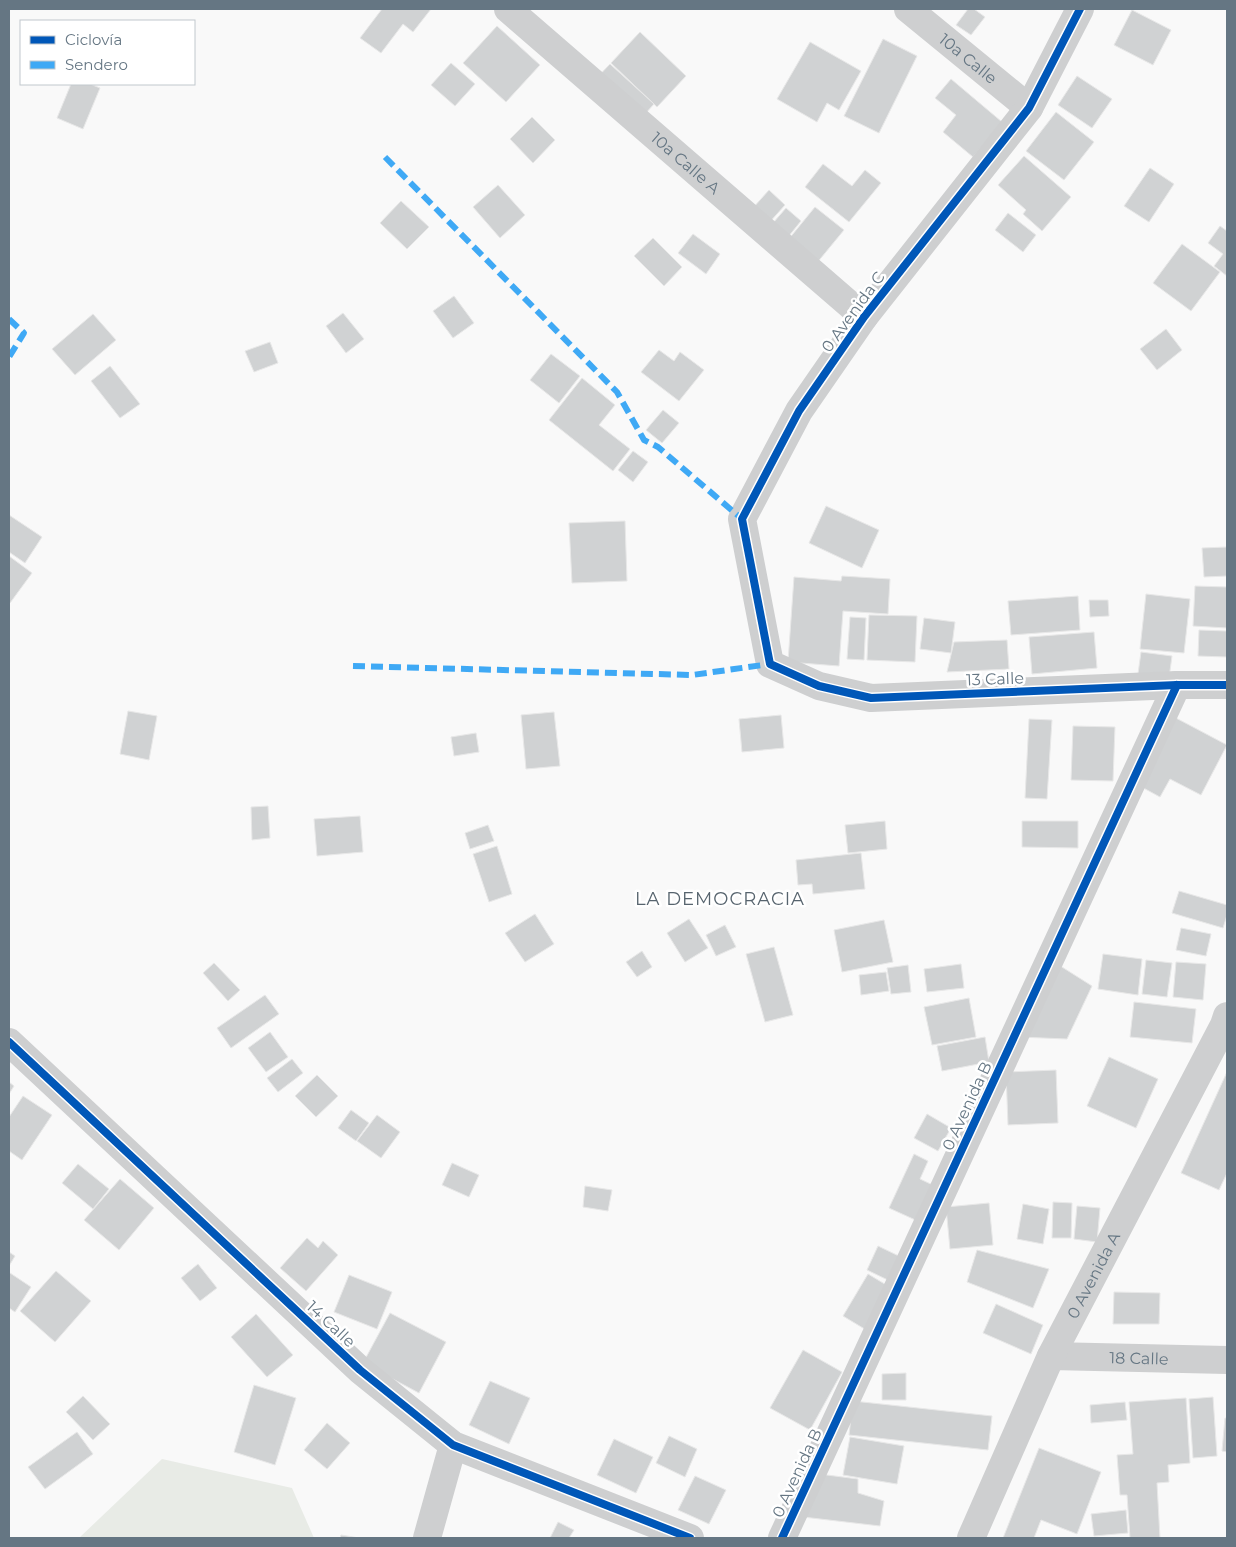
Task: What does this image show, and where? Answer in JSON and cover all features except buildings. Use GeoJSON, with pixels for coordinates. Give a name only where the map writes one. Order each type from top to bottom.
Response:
{"type":"FeatureCollection","features":[{"type":"Feature","properties":{"kind":"street","name":"10a Calle A"},"geometry":{"type":"LineString","coordinates":[[508,9],[864,317]]}},
{"type":"Feature","properties":{"kind":"street","name":"10a Calle"},"geometry":{"type":"LineString","coordinates":[[908,9],[1029,108]]}},
{"type":"Feature","properties":{"kind":"street","name":"0 Avenida C"},"geometry":{"type":"LineString","coordinates":[[770,664],[742,519],[799,410],[864,317],[1029,108],[1080,9]]}},
{"type":"Feature","properties":{"kind":"street","name":"13 Calle"},"geometry":{"type":"LineString","coordinates":[[770,664],[819,686],[871,698],[1177,685],[1227,685]]}},
{"type":"Feature","properties":{"kind":"street","name":"0 Avenida B"},"geometry":{"type":"LineString","coordinates":[[782,1538],[1177,685]]}},
{"type":"Feature","properties":{"kind":"street","name":"0 Avenida A"},"geometry":{"type":"LineString","coordinates":[[971,1538],[1051,1356],[1226,1022]]}},
{"type":"Feature","properties":{"kind":"street","name":"14 Calle"},"geometry":{"type":"LineString","coordinates":[[9,1042],[360,1370],[453,1445],[690,1538]]}},
{"type":"Feature","properties":{"kind":"street","name":"18 Calle"},"geometry":{"type":"LineString","coordinates":[[1051,1356],[1227,1360]]}},
{"type":"Feature","properties":{"kind":"street"},"geometry":{"type":"LineString","coordinates":[[427,1538],[453,1445]]}},
{"type":"Feature","properties":{"kind":"shaded area"},"geometry":{"type":"Polygon","coordinates":[[[162,1459],[292,1488],[314,1538],[79,1538],[162,1459]]]}},
{"type":"Feature","properties":{"kind":"marked path"},"geometry":{"type":"LineString","coordinates":[[385,157],[617,392],[644,440],[658,447],[742,519]]}},
{"type":"Feature","properties":{"kind":"marked path"},"geometry":{"type":"LineString","coordinates":[[9,319],[24,333],[9,357]]}},
{"type":"Feature","properties":{"kind":"marked path"},"geometry":{"type":"LineString","coordinates":[[353,666],[692,675],[770,664]]}},
{"type":"Feature","properties":{"kind":"cycle path"},"geometry":{"type":"LineString","coordinates":[[1080,9],[1029,108],[864,317],[799,411],[742,519],[770,664],[819,686],[871,698],[1177,685],[1227,685]]}},
{"type":"Feature","properties":{"kind":"cycle path"},"geometry":{"type":"LineString","coordinates":[[782,1538],[1177,685]]}},
{"type":"Feature","properties":{"kind":"cycle path"},"geometry":{"type":"LineString","coordinates":[[9,1042],[360,1370],[453,1445],[690,1538]]}},
{"type":"Feature","properties":{"kind":"district","name":"LA DEMOCRACIA"},"geometry":{"type":"Point","coordinates":[720,899]}}]}
